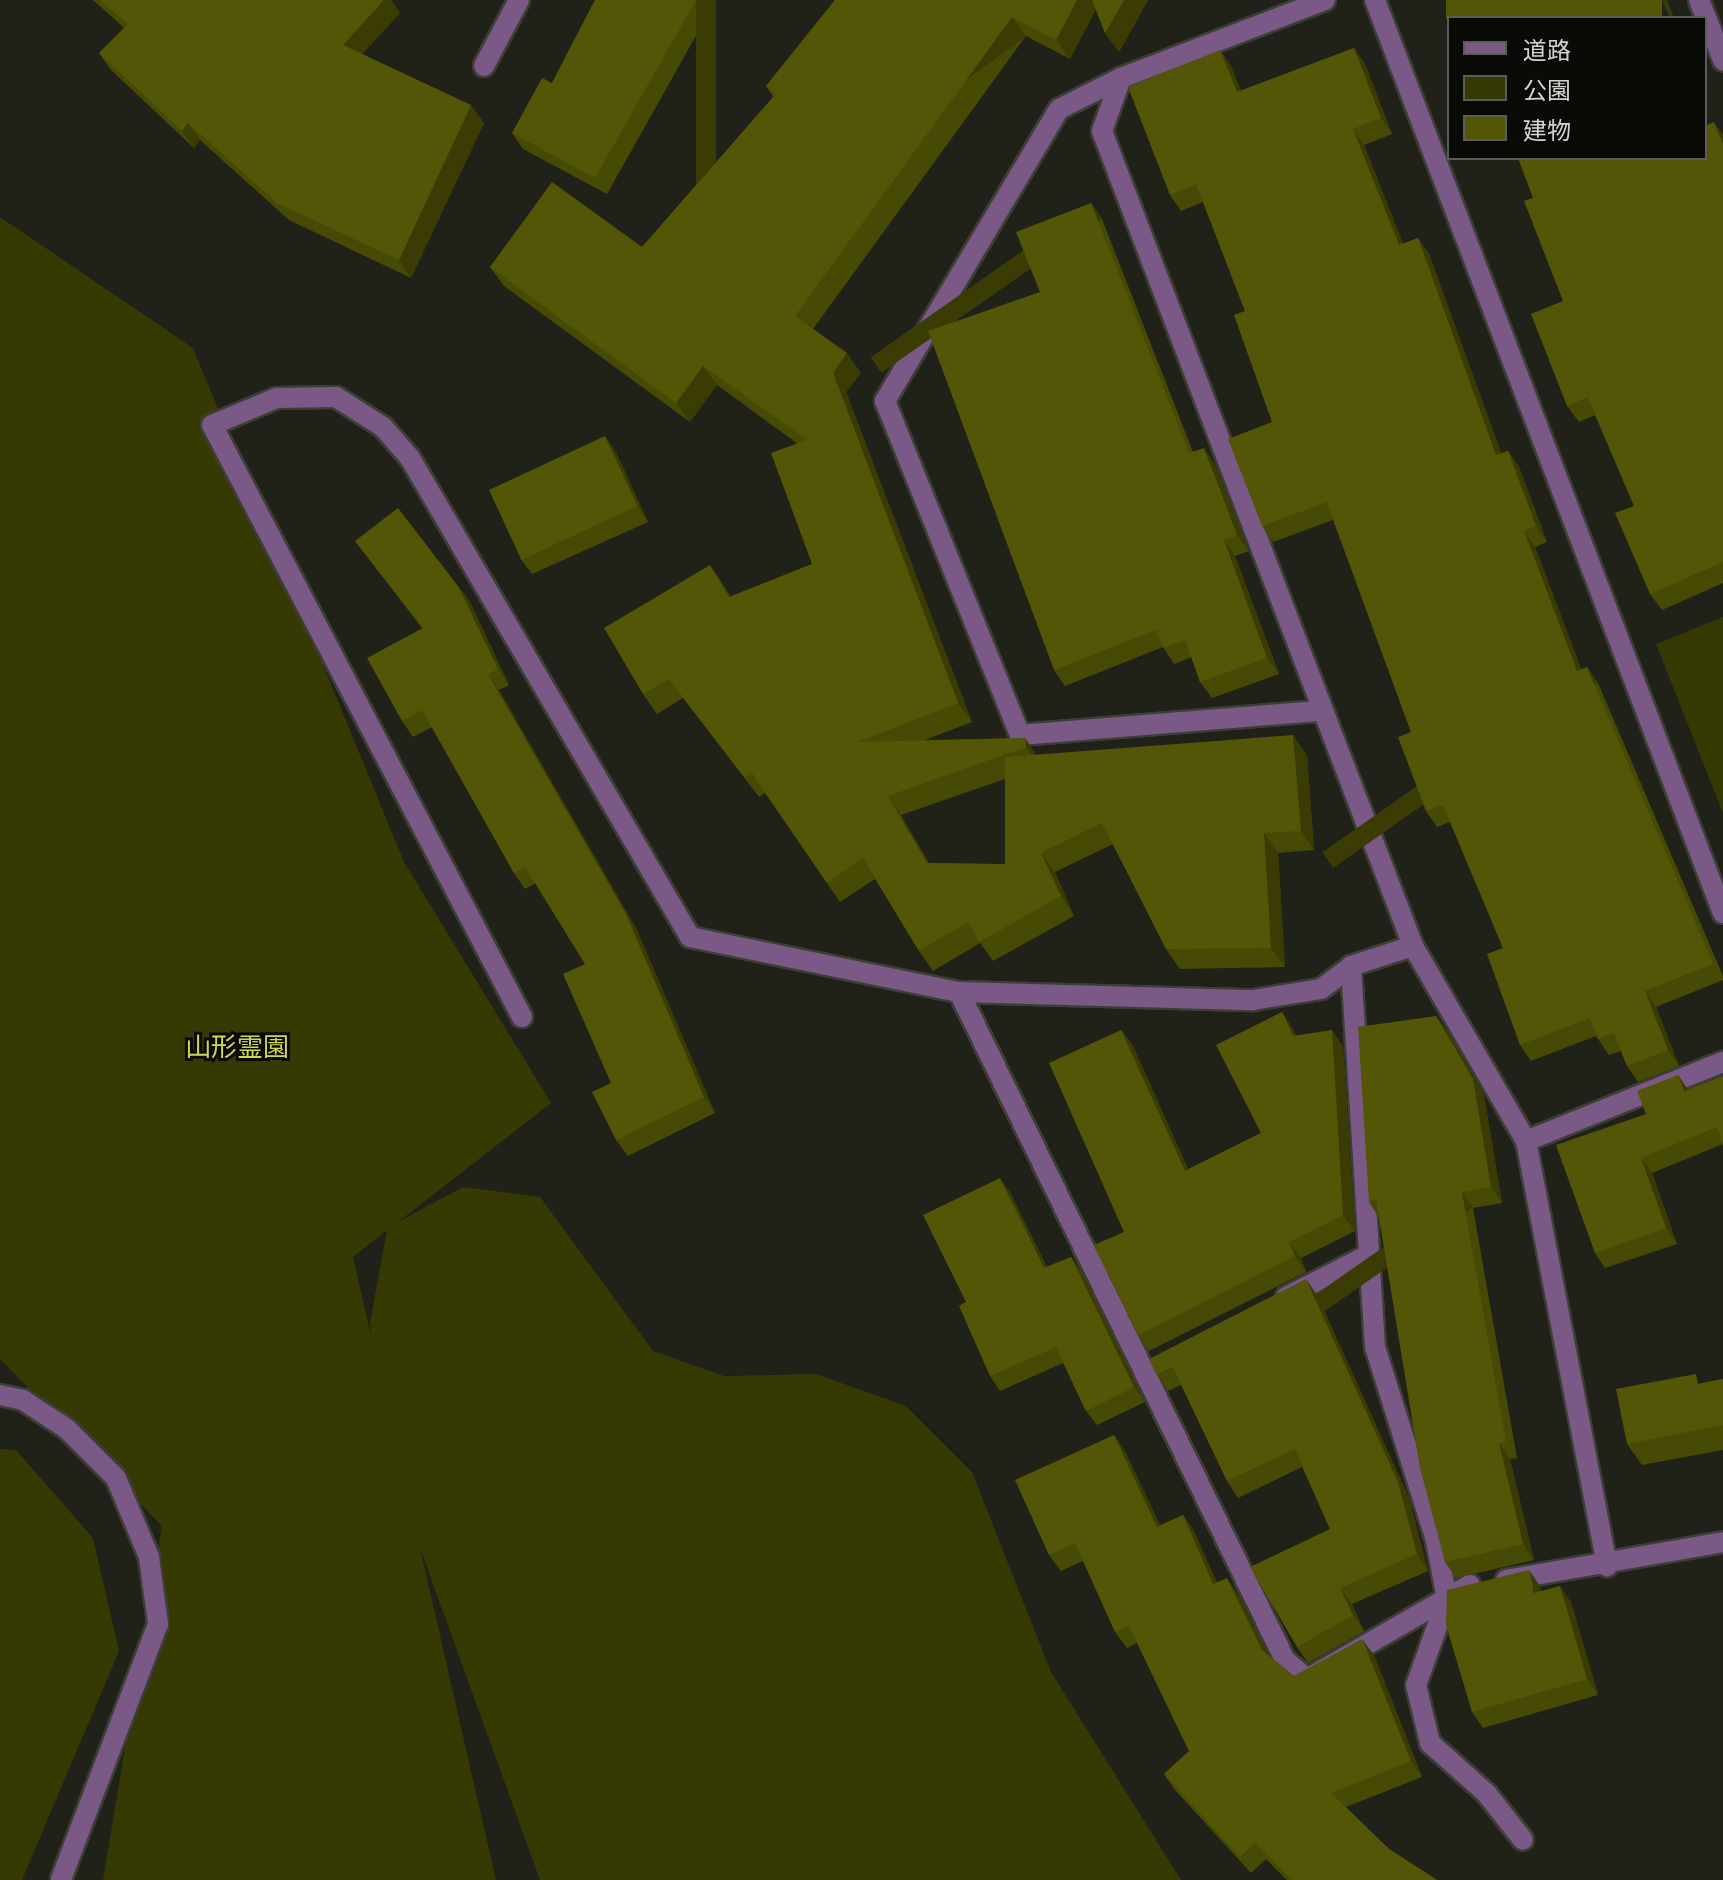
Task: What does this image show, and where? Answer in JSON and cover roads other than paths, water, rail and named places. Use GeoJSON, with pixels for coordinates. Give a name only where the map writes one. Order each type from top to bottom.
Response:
{"type":"FeatureCollection","features":[{"type":"Feature","properties":{"kind":"lane"},"geometry":{"type":"LineString","coordinates":[[484,66],[519,0]]}},
{"type":"Feature","properties":{"kind":"lane"},"geometry":{"type":"LineString","coordinates":[[1321,711],[1020,735],[885,401],[1059,109],[1121,78],[1325,0]]}},
{"type":"Feature","properties":{"kind":"lane"},"geometry":{"type":"LineString","coordinates":[[1375,0],[1723,913]]}},
{"type":"Feature","properties":{"kind":"lane"},"geometry":{"type":"LineString","coordinates":[[1707,20],[1723,60]]}},
{"type":"Feature","properties":{"kind":"lane"},"geometry":{"type":"LineString","coordinates":[[1121,78],[1102,131],[1321,711],[1413,946],[1526,1141],[1607,1566]]}},
{"type":"Feature","properties":{"kind":"lane"},"geometry":{"type":"LineString","coordinates":[[522,1017],[212,425],[277,398],[336,397],[383,427],[410,458],[690,937],[959,992],[1253,1000],[1321,989],[1351,966],[1413,946]]}},
{"type":"Feature","properties":{"kind":"lane"},"geometry":{"type":"LineString","coordinates":[[1351,966],[1375,1347],[1436,1541],[1447,1599],[1416,1685],[1430,1743],[1487,1794],[1523,1840]]}},
{"type":"Feature","properties":{"kind":"lane"},"geometry":{"type":"LineString","coordinates":[[959,992],[1152,1365],[1285,1660],[1307,1679],[1471,1584],[1607,1566],[1723,1542]]}},
{"type":"Feature","properties":{"kind":"lane"},"geometry":{"type":"LineString","coordinates":[[1526,1141],[1723,1062]]}},
{"type":"Feature","properties":{"kind":"lane"},"geometry":{"type":"LineString","coordinates":[[1270,1305],[1368,1255]]}},
{"type":"Feature","properties":{"kind":"lane"},"geometry":{"type":"LineString","coordinates":[[0,1395],[23,1400],[67,1429],[116,1478],[149,1557],[158,1624],[61,1880]]}},
{"type":"Feature","properties":{"kind":"park label","name":"山形霊園"},"geometry":{"type":"Point","coordinates":[237,1046]}}]}
